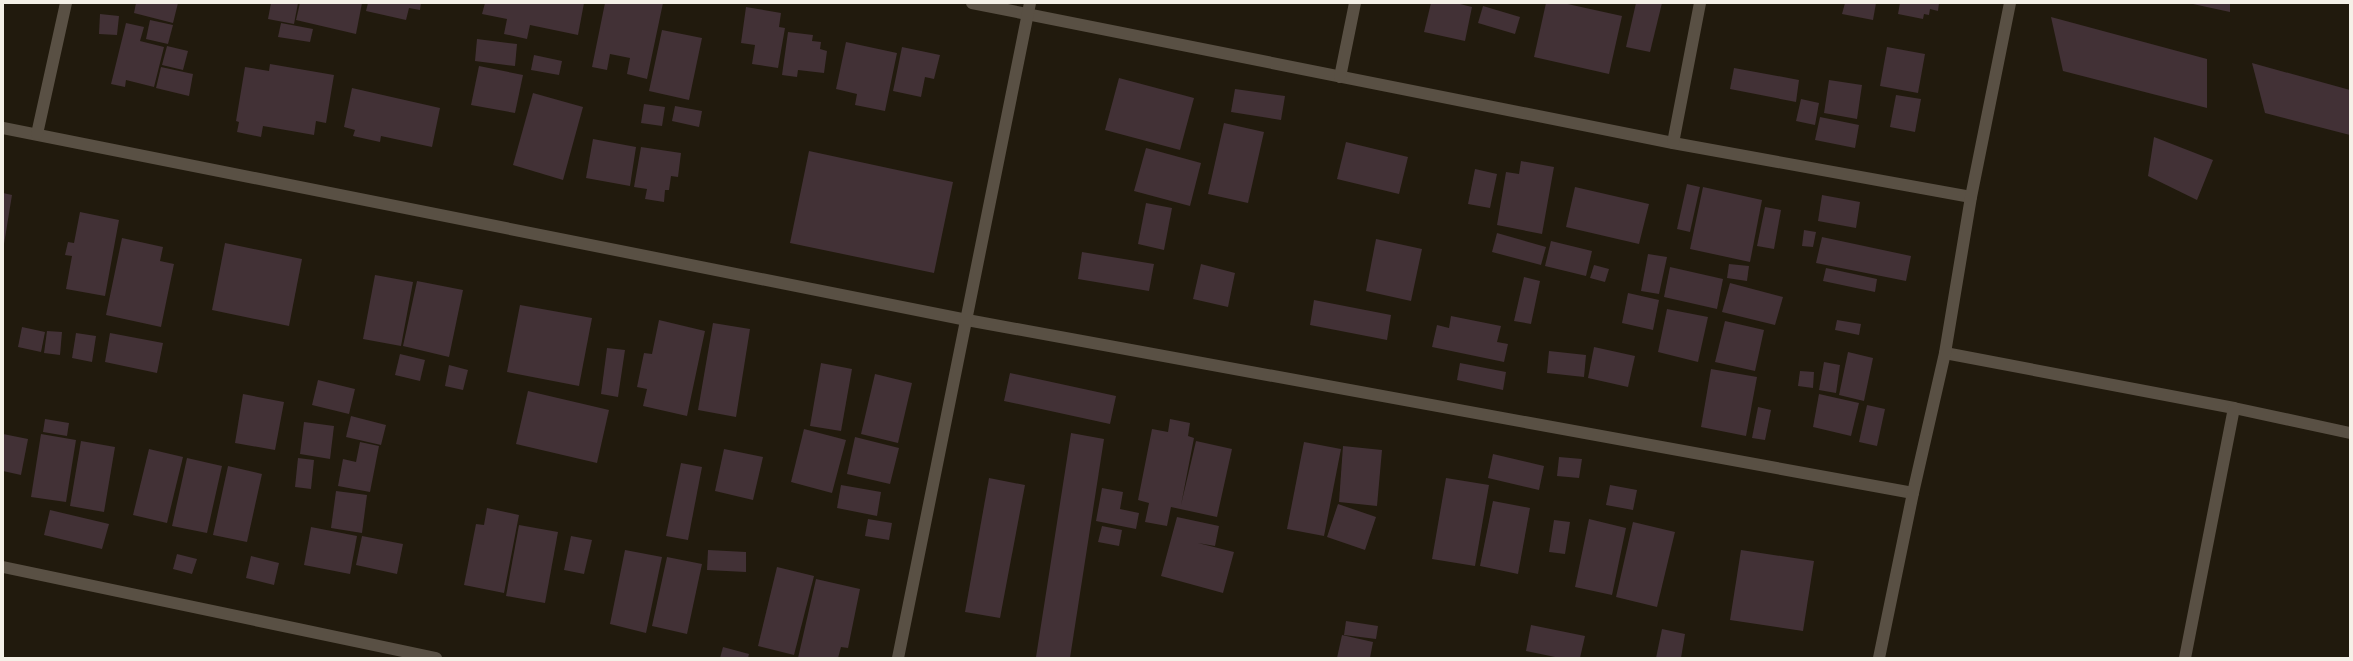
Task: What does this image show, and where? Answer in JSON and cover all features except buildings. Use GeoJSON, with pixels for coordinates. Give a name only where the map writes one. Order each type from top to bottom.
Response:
{"type":"FeatureCollection","features":[{"type":"Feature","properties":{"kind":"street"},"geometry":{"type":"LineString","coordinates":[[37,134],[66,3]]}},
{"type":"Feature","properties":{"kind":"street"},"geometry":{"type":"LineString","coordinates":[[972,3],[1029,9],[1340,77],[1673,143],[1971,197]]}},
{"type":"Feature","properties":{"kind":"street"},"geometry":{"type":"LineString","coordinates":[[1340,77],[1355,3]]}},
{"type":"Feature","properties":{"kind":"street"},"geometry":{"type":"LineString","coordinates":[[1673,143],[1700,3]]}},
{"type":"Feature","properties":{"kind":"street"},"geometry":{"type":"LineString","coordinates":[[1879,658],[1913,493],[1945,353],[1971,197],[2010,3]]}},
{"type":"Feature","properties":{"kind":"street"},"geometry":{"type":"LineString","coordinates":[[898,658],[1029,9]]}},
{"type":"Feature","properties":{"kind":"street"},"geometry":{"type":"LineString","coordinates":[[3,128],[967,320],[1913,493]]}},
{"type":"Feature","properties":{"kind":"street"},"geometry":{"type":"LineString","coordinates":[[1945,353],[2234,408],[2350,433]]}},
{"type":"Feature","properties":{"kind":"street"},"geometry":{"type":"LineString","coordinates":[[2185,658],[2234,408]]}},
{"type":"Feature","properties":{"kind":"street"},"geometry":{"type":"LineString","coordinates":[[3,566],[436,658]]}}]}
